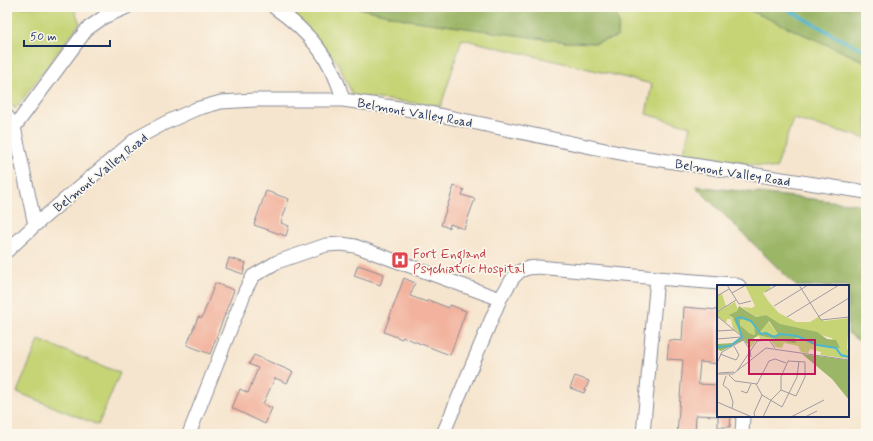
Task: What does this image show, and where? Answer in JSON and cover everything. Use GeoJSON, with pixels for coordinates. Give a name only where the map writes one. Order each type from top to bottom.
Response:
{"type":"FeatureCollection","features":[{"type":"Feature","properties":{"kind":"street"},"geometry":{"type":"LineString","coordinates":[[35,225],[9,127],[87,29],[104,17],[127,7]]}},
{"type":"Feature","properties":{"kind":"street"},"geometry":{"type":"LineString","coordinates":[[274,7],[287,16],[317,46],[332,67],[343,100]]}},
{"type":"Feature","properties":{"kind":"street","name":"Belmont Valley Road"},"geometry":{"type":"LineString","coordinates":[[7,251],[35,225],[137,138],[165,123],[196,110],[221,102],[255,100],[343,100],[420,111],[629,155],[866,192]]}},
{"type":"Feature","properties":{"kind":"street"},"geometry":{"type":"LineString","coordinates":[[189,434],[246,289],[253,276],[264,268],[277,262],[326,245],[342,244],[355,246],[500,299]]}},
{"type":"Feature","properties":{"kind":"street"},"geometry":{"type":"LineString","coordinates":[[443,434],[500,299],[513,278],[520,271],[528,268],[564,268],[736,285]]}},
{"type":"Feature","properties":{"kind":"street"},"geometry":{"type":"LineString","coordinates":[[643,434],[657,278]]}},
{"type":"Feature","properties":{"kind":"street"},"geometry":{"type":"LineString","coordinates":[[742,434],[743,417]]}},
{"type":"Feature","properties":{"kind":"green space"},"geometry":{"type":"Polygon","coordinates":[[[7,7],[73,7],[80,23],[15,109],[7,98],[7,7]]]}},
{"type":"Feature","properties":{"kind":"green space"},"geometry":{"type":"Polygon","coordinates":[[[288,7],[355,7],[409,20],[566,42],[596,43],[617,37],[619,24],[614,7],[742,7],[866,62],[866,138],[793,119],[776,169],[684,152],[690,126],[646,114],[652,84],[462,39],[441,106],[353,96],[338,63],[288,7]]]}},
{"type":"Feature","properties":{"kind":"green space"},"geometry":{"type":"Polygon","coordinates":[[[355,7],[614,7],[619,24],[617,37],[596,43],[566,42],[409,20],[355,7]]]}},
{"type":"Feature","properties":{"kind":"green space"},"geometry":{"type":"Polygon","coordinates":[[[742,7],[866,7],[866,62],[742,7]]]}},
{"type":"Feature","properties":{"kind":"green space"},"geometry":{"type":"Polygon","coordinates":[[[695,186],[866,205],[866,346],[849,334],[849,285],[795,285],[695,186]]]}},
{"type":"Feature","properties":{"kind":"green space"},"geometry":{"type":"Polygon","coordinates":[[[39,340],[120,373],[98,425],[17,392],[39,340]]]}},
{"type":"Feature","properties":{"kind":"building"},"geometry":{"type":"Polygon","coordinates":[[[454,186],[464,190],[462,195],[475,199],[464,229],[450,224],[449,228],[441,225],[454,186]]]}},
{"type":"Feature","properties":{"kind":"building"},"geometry":{"type":"Polygon","coordinates":[[[266,191],[289,199],[281,223],[289,226],[286,236],[254,225],[266,191]]]}},
{"type":"Feature","properties":{"kind":"building"},"geometry":{"type":"Polygon","coordinates":[[[229,258],[246,263],[243,274],[226,268],[229,258]]]}},
{"type":"Feature","properties":{"kind":"building"},"geometry":{"type":"Polygon","coordinates":[[[358,265],[384,274],[380,285],[354,276],[358,265]]]}},
{"type":"Feature","properties":{"kind":"building"},"geometry":{"type":"Polygon","coordinates":[[[404,278],[415,283],[410,296],[427,302],[428,300],[449,308],[450,305],[466,311],[450,355],[403,337],[402,339],[384,332],[404,278]]]}},
{"type":"Feature","properties":{"kind":"building"},"geometry":{"type":"Polygon","coordinates":[[[215,283],[234,290],[210,354],[187,345],[198,317],[202,318],[215,283]]]}},
{"type":"Feature","properties":{"kind":"building"},"geometry":{"type":"Polygon","coordinates":[[[684,307],[717,310],[717,364],[700,362],[698,384],[717,385],[717,416],[696,415],[695,434],[677,434],[683,360],[667,359],[669,340],[682,341],[684,307]]]}},
{"type":"Feature","properties":{"kind":"building"},"geometry":{"type":"Polygon","coordinates":[[[254,355],[293,372],[287,383],[275,378],[263,404],[272,408],[265,424],[232,408],[240,389],[248,393],[258,368],[249,364],[254,355]]]}},
{"type":"Feature","properties":{"kind":"building"},"geometry":{"type":"Polygon","coordinates":[[[575,376],[589,381],[584,393],[570,388],[575,376]]]}},
{"type":"Feature","properties":{"kind":"building"},"geometry":{"type":"Polygon","coordinates":[[[718,417],[731,417],[730,427],[718,427],[718,417]]]}},
{"type":"Feature","properties":{"kind":"waterway"},"geometry":{"type":"LineString","coordinates":[[784,7],[846,42],[866,50]]}},
{"type":"Feature","properties":{"kind":"place","name":"Fort England Psychiatric Hospital"},"geometry":{"type":"Point","coordinates":[400,260]}}]}
